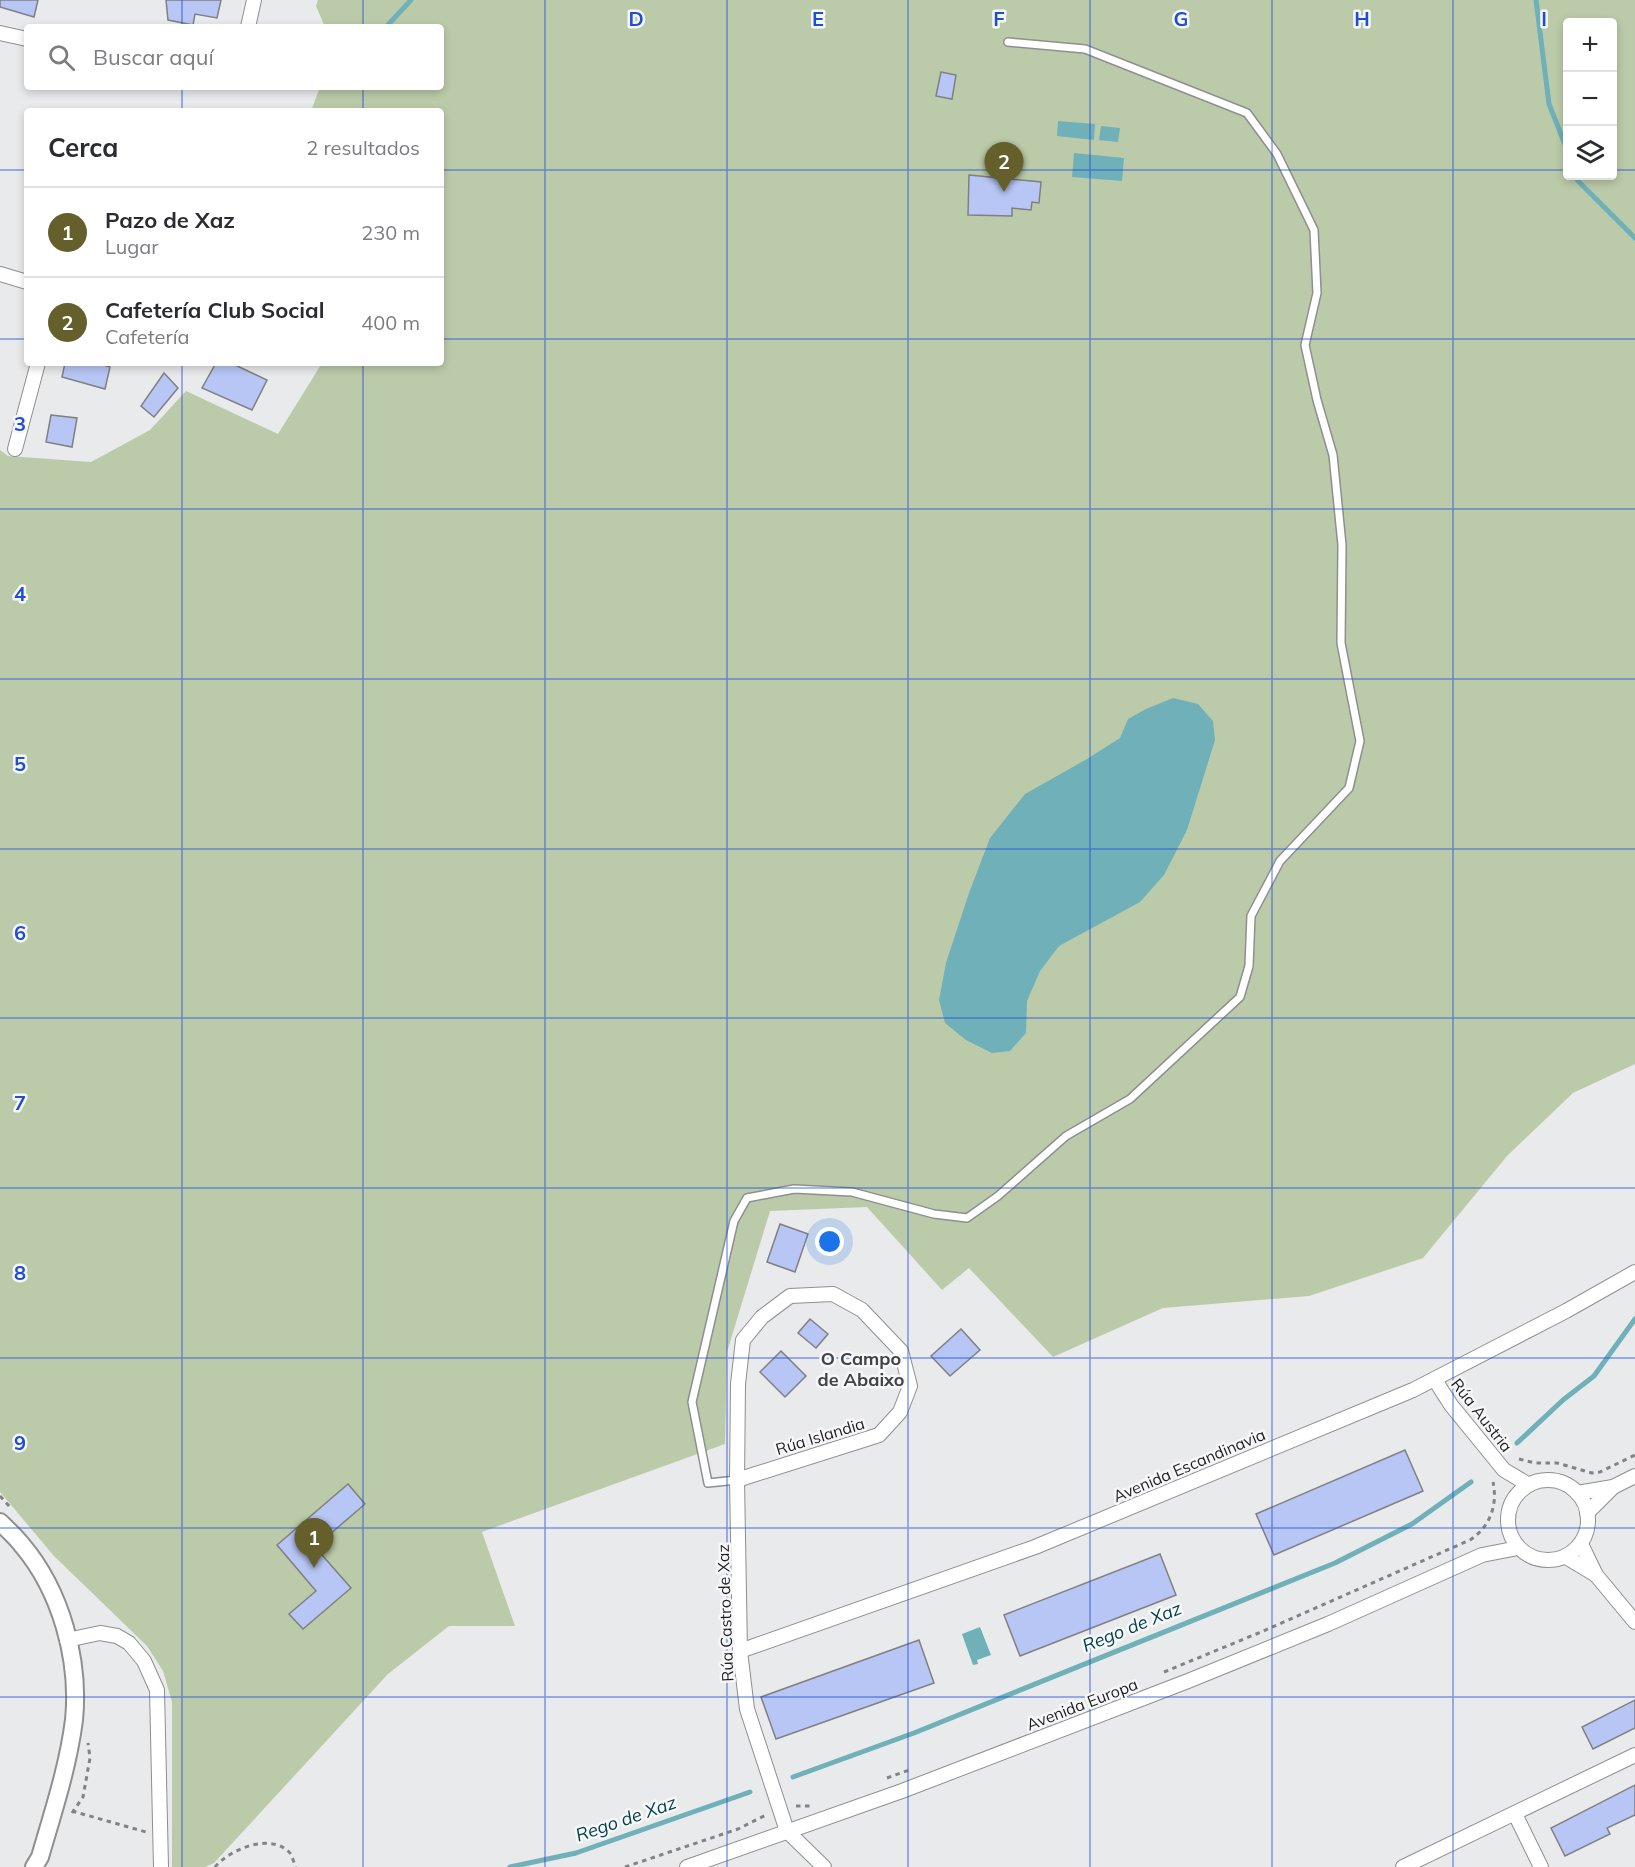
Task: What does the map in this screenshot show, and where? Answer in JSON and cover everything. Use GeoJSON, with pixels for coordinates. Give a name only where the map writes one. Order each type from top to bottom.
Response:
{"type":"FeatureCollection","features":[{"type":"Feature","properties":{"kind":"street"},"geometry":{"type":"LineString","coordinates":[[249,24],[254,0]]}},
{"type":"Feature","properties":{"kind":"street"},"geometry":{"type":"LineString","coordinates":[[0,33],[24,38]]}},
{"type":"Feature","properties":{"kind":"street"},"geometry":{"type":"LineString","coordinates":[[0,274],[24,281]]}},
{"type":"Feature","properties":{"kind":"street"},"geometry":{"type":"LineString","coordinates":[[15,449],[37,366]]}},
{"type":"Feature","properties":{"kind":"street","name":"Avenida Escandinavia"},"geometry":{"type":"LineString","coordinates":[[740,1651],[1035,1547],[1435,1380],[1635,1272]]}},
{"type":"Feature","properties":{"kind":"street","name":"Rúa Islandia"},"geometry":{"type":"LineString","coordinates":[[833,1294],[862,1310],[901,1351],[910,1386],[900,1412],[879,1435],[737,1480],[738,1384],[743,1340],[762,1317],[790,1296],[833,1294]]}},
{"type":"Feature","properties":{"kind":"street","name":"Rúa Austria"},"geometry":{"type":"LineString","coordinates":[[1435,1380],[1450,1406],[1515,1499]]}},
{"type":"Feature","properties":{"kind":"street","name":"Rúa Austria"},"geometry":{"type":"LineString","coordinates":[[1497,1472],[1529,1485]]}},
{"type":"Feature","properties":{"kind":"street"},"geometry":{"type":"LineString","coordinates":[[1577,1493],[1613,1487],[1635,1476]]}},
{"type":"Feature","properties":{"kind":"street","name":"Rúa Castro de Xaz"},"geometry":{"type":"LineString","coordinates":[[737,1480],[740,1651],[747,1709],[787,1831],[824,1867]]}},
{"type":"Feature","properties":{"kind":"street"},"geometry":{"type":"LineString","coordinates":[[1544,1480],[1555,1480],[1567,1484],[1577,1493],[1583,1499],[1587,1513],[1588,1529],[1581,1544],[1566,1557],[1553,1561],[1536,1559],[1518,1548],[1510,1532],[1508,1515],[1510,1505],[1521,1490],[1544,1480]]}},
{"type":"Feature","properties":{"kind":"street"},"geometry":{"type":"LineString","coordinates":[[1587,1513],[1613,1487]]}},
{"type":"Feature","properties":{"kind":"street"},"geometry":{"type":"LineString","coordinates":[[0,1522],[23,1545],[47,1582],[62,1616],[75,1679],[74,1719],[66,1767],[38,1864]]}},
{"type":"Feature","properties":{"kind":"street","name":"Avenida Europa"},"geometry":{"type":"LineString","coordinates":[[1482,1555],[1510,1532]]}},
{"type":"Feature","properties":{"kind":"street"},"geometry":{"type":"LineString","coordinates":[[1581,1544],[1596,1575],[1633,1616]]}},
{"type":"Feature","properties":{"kind":"street","name":"Avenida Europa"},"geometry":{"type":"LineString","coordinates":[[687,1867],[902,1791],[1188,1681],[1328,1624],[1482,1555],[1518,1548]]}},
{"type":"Feature","properties":{"kind":"street"},"geometry":{"type":"LineString","coordinates":[[1566,1557],[1596,1575]]}},
{"type":"Feature","properties":{"kind":"street"},"geometry":{"type":"LineString","coordinates":[[67,1640],[100,1633],[117,1636],[129,1643],[144,1661],[157,1690],[161,1867]]}},
{"type":"Feature","properties":{"kind":"street"},"geometry":{"type":"LineString","coordinates":[[1403,1867],[1635,1755]]}},
{"type":"Feature","properties":{"kind":"street"},"geometry":{"type":"LineString","coordinates":[[1515,1814],[1540,1867]]}},
{"type":"Feature","properties":{"kind":"lane"},"geometry":{"type":"LineString","coordinates":[[737,1480],[708,1483],[692,1402],[734,1221],[747,1198],[794,1189],[852,1192],[934,1214],[967,1218],[998,1196],[1065,1136],[1130,1099],[1240,997],[1249,966],[1251,916],[1280,861],[1350,788],[1360,741],[1341,643],[1342,545],[1334,454],[1317,400],[1305,345],[1317,293],[1314,230],[1277,154],[1247,112],[1085,49],[1008,42]]}},
{"type":"Feature","properties":{"kind":"path"},"geometry":{"type":"LineString","coordinates":[[1514,1457],[1526,1462],[1566,1465],[1592,1473],[1600,1472],[1635,1455]]}},
{"type":"Feature","properties":{"kind":"path"},"geometry":{"type":"LineString","coordinates":[[1155,1676],[1470,1540],[1480,1534],[1492,1514],[1497,1472]]}},
{"type":"Feature","properties":{"kind":"path"},"geometry":{"type":"LineString","coordinates":[[88,1740],[90,1758],[83,1797],[72,1811],[160,1836]]}},
{"type":"Feature","properties":{"kind":"path"},"geometry":{"type":"LineString","coordinates":[[878,1781],[912,1769]]}},
{"type":"Feature","properties":{"kind":"path"},"geometry":{"type":"LineString","coordinates":[[791,1806],[818,1804]]}},
{"type":"Feature","properties":{"kind":"path"},"geometry":{"type":"LineString","coordinates":[[625,1867],[738,1829],[767,1814]]}},
{"type":"Feature","properties":{"kind":"path"},"geometry":{"type":"LineString","coordinates":[[215,1867],[220,1861],[238,1850],[256,1844],[273,1844],[290,1853],[296,1867]]}},
{"type":"Feature","properties":{"kind":"green space"},"geometry":{"type":"Polygon","coordinates":[[[318,0],[1635,0],[1635,1064],[1573,1093],[1507,1156],[1423,1258],[1309,1296],[1163,1308],[1053,1357],[969,1268],[942,1290],[867,1207],[770,1211],[727,1352],[725,1444],[482,1532],[515,1626],[449,1626],[388,1674],[214,1863],[205,1867],[172,1867],[172,1702],[163,1671],[147,1646],[54,1556],[0,1492],[0,450],[8,456],[91,462],[150,430],[186,391],[278,434],[320,366],[444,366],[444,108],[312,108],[319,90],[444,90],[444,24],[324,24],[316,6],[318,0]]]}},
{"type":"Feature","properties":{"kind":"water"},"geometry":{"type":"Polygon","coordinates":[[[1058,121],[1095,124],[1094,140],[1057,136],[1058,121]]]}},
{"type":"Feature","properties":{"kind":"water"},"geometry":{"type":"Polygon","coordinates":[[[1101,126],[1120,128],[1118,142],[1099,140],[1101,126]]]}},
{"type":"Feature","properties":{"kind":"water"},"geometry":{"type":"Polygon","coordinates":[[[1074,153],[1124,158],[1122,181],[1072,177],[1074,153]]]}},
{"type":"Feature","properties":{"kind":"water"},"geometry":{"type":"Polygon","coordinates":[[[1173,698],[1198,704],[1213,721],[1215,740],[1187,830],[1164,875],[1140,902],[1059,946],[1040,971],[1027,1001],[1026,1033],[1010,1051],[992,1053],[966,1040],[945,1023],[939,1000],[946,963],[990,838],[1025,794],[1120,738],[1128,719],[1173,698]]]}},
{"type":"Feature","properties":{"kind":"water"},"geometry":{"type":"Polygon","coordinates":[[[980,1627],[991,1655],[977,1660],[978,1664],[973,1665],[962,1634],[980,1627]]]}},
{"type":"Feature","properties":{"kind":"building"},"geometry":{"type":"Polygon","coordinates":[[[0,0],[38,0],[34,17],[0,7],[0,0]]]}},
{"type":"Feature","properties":{"kind":"building"},"geometry":{"type":"Polygon","coordinates":[[[166,0],[221,0],[217,18],[195,14],[193,24],[168,20],[166,0]]]}},
{"type":"Feature","properties":{"kind":"building"},"geometry":{"type":"Polygon","coordinates":[[[941,72],[956,75],[952,99],[936,96],[941,72]]]}},
{"type":"Feature","properties":{"kind":"building"},"geometry":{"type":"Polygon","coordinates":[[[969,175],[1041,182],[1039,203],[1032,202],[1031,210],[1012,208],[1012,216],[968,215],[969,175]]]}},
{"type":"Feature","properties":{"kind":"building"},"geometry":{"type":"Polygon","coordinates":[[[64,366],[110,367],[105,389],[62,377],[64,366]]]}},
{"type":"Feature","properties":{"kind":"building"},"geometry":{"type":"Polygon","coordinates":[[[214,366],[237,366],[267,380],[252,410],[202,388],[214,366]]]}},
{"type":"Feature","properties":{"kind":"building"},"geometry":{"type":"Polygon","coordinates":[[[164,373],[178,388],[154,417],[141,406],[164,373]]]}},
{"type":"Feature","properties":{"kind":"building"},"geometry":{"type":"Polygon","coordinates":[[[51,415],[77,418],[72,447],[46,442],[51,415]]]}},
{"type":"Feature","properties":{"kind":"building"},"geometry":{"type":"Polygon","coordinates":[[[780,1224],[808,1234],[795,1272],[767,1262],[780,1224]]]}},
{"type":"Feature","properties":{"kind":"building"},"geometry":{"type":"Polygon","coordinates":[[[810,1319],[828,1334],[816,1348],[798,1333],[810,1319]]]}},
{"type":"Feature","properties":{"kind":"building"},"geometry":{"type":"Polygon","coordinates":[[[961,1329],[980,1350],[950,1376],[931,1356],[961,1329]]]}},
{"type":"Feature","properties":{"kind":"building"},"geometry":{"type":"Polygon","coordinates":[[[781,1351],[806,1376],[785,1397],[760,1372],[781,1351]]]}},
{"type":"Feature","properties":{"kind":"building"},"geometry":{"type":"Polygon","coordinates":[[[1405,1450],[1423,1491],[1274,1555],[1256,1514],[1405,1450]]]}},
{"type":"Feature","properties":{"kind":"building"},"geometry":{"type":"Polygon","coordinates":[[[348,1484],[365,1504],[315,1547],[351,1588],[303,1629],[289,1614],[316,1591],[277,1545],[348,1484]]]}},
{"type":"Feature","properties":{"kind":"building"},"geometry":{"type":"Polygon","coordinates":[[[1160,1554],[1176,1595],[1020,1656],[1004,1615],[1160,1554]]]}},
{"type":"Feature","properties":{"kind":"building"},"geometry":{"type":"Polygon","coordinates":[[[919,1640],[934,1683],[776,1739],[761,1697],[919,1640]]]}},
{"type":"Feature","properties":{"kind":"building"},"geometry":{"type":"Polygon","coordinates":[[[1635,1700],[1635,1728],[1593,1749],[1582,1727],[1635,1700]]]}},
{"type":"Feature","properties":{"kind":"building"},"geometry":{"type":"Polygon","coordinates":[[[1635,1785],[1635,1815],[1607,1828],[1610,1834],[1565,1856],[1551,1828],[1635,1785]]]}},
{"type":"Feature","properties":{"kind":"waterway"},"geometry":{"type":"LineString","coordinates":[[389,24],[411,0]]}},
{"type":"Feature","properties":{"kind":"waterway"},"geometry":{"type":"LineString","coordinates":[[1536,0],[1549,104],[1563,139]]}},
{"type":"Feature","properties":{"kind":"waterway"},"geometry":{"type":"LineString","coordinates":[[1578,180],[1635,238]]}},
{"type":"Feature","properties":{"kind":"waterway","name":"Rego de Xaz"},"geometry":{"type":"LineString","coordinates":[[1517,1443],[1563,1400],[1594,1376],[1635,1319]]}},
{"type":"Feature","properties":{"kind":"waterway","name":"Rego de Xaz"},"geometry":{"type":"LineString","coordinates":[[793,1777],[914,1733],[1335,1563],[1412,1524],[1471,1482]]}},
{"type":"Feature","properties":{"kind":"waterway","name":"Rego de Xaz"},"geometry":{"type":"LineString","coordinates":[[510,1867],[576,1853],[750,1792]]}},
{"type":"Feature","properties":{"kind":"place","name":"Cafetería Club Social"},"geometry":{"type":"Point","coordinates":[1004,192]}},
{"type":"Feature","properties":{"kind":"place","name":"Pazo de Xaz"},"geometry":{"type":"Point","coordinates":[314,1568]}},
{"type":"Feature","properties":{"kind":"district","name":"O Campo de Abaixo"},"geometry":{"type":"Point","coordinates":[861,1369]}}]}
